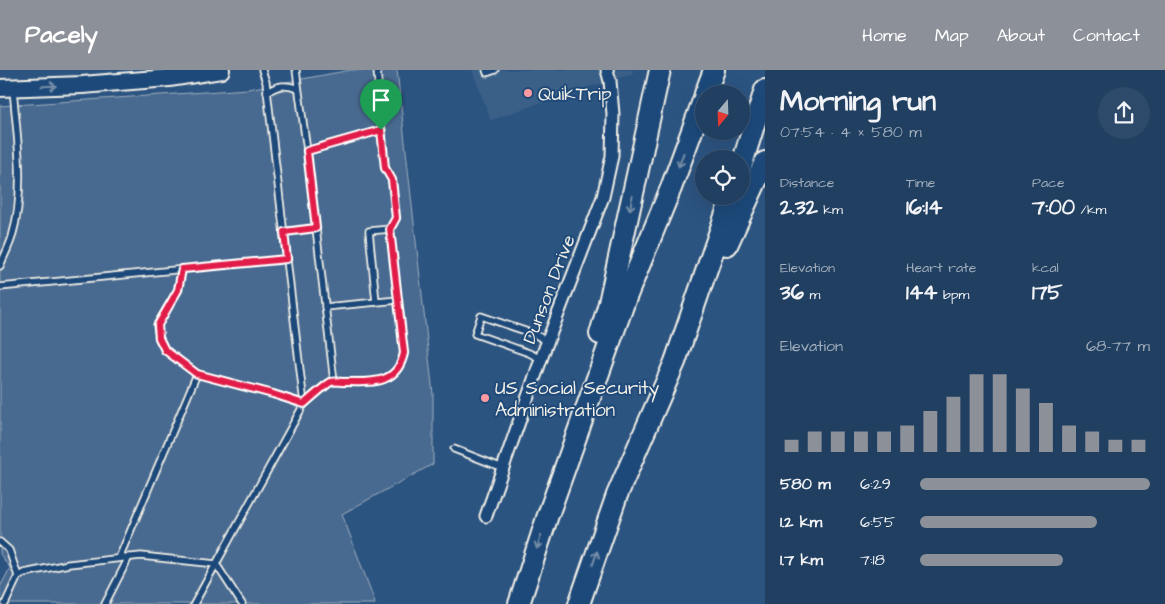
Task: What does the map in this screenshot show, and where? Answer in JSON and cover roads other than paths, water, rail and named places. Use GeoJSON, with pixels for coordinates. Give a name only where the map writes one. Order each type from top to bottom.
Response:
{"type":"FeatureCollection","features":[{"type":"Feature","properties":{"kind":"highway"},"geometry":{"type":"LineString","coordinates":[[547,518],[609,303],[660,70]]}},
{"type":"Feature","properties":{"kind":"highway"},"geometry":{"type":"LineString","coordinates":[[708,85],[714,70]]}},
{"type":"Feature","properties":{"kind":"highway"},"geometry":{"type":"LineString","coordinates":[[746,150],[765,90]]}},
{"type":"Feature","properties":{"kind":"highway"},"geometry":{"type":"LineString","coordinates":[[518,604],[625,300],[672,188],[695,123]]}},
{"type":"Feature","properties":{"kind":"highway"},"geometry":{"type":"LineString","coordinates":[[579,604],[617,496],[765,162]]}},
{"type":"Feature","properties":{"kind":"highway"},"geometry":{"type":"LineString","coordinates":[[675,362],[729,205]]}},
{"type":"Feature","properties":{"kind":"main road"},"geometry":{"type":"LineString","coordinates":[[6,88],[82,85],[169,78],[211,71]]}},
{"type":"Feature","properties":{"kind":"street","name":"Dunson Drive"},"geometry":{"type":"LineString","coordinates":[[486,516],[547,342],[604,189],[612,156],[613,114],[607,70]]}},
{"type":"Feature","properties":{"kind":"lane"},"geometry":{"type":"LineString","coordinates":[[262,70],[268,92],[304,404]]}},
{"type":"Feature","properties":{"kind":"lane"},"geometry":{"type":"LineString","coordinates":[[296,70],[334,382]]}},
{"type":"Feature","properties":{"kind":"lane"},"geometry":{"type":"LineString","coordinates":[[194,604],[304,404],[332,382],[375,382],[388,378],[402,364],[404,353],[390,229],[396,218],[392,180],[385,168],[377,70]]}},
{"type":"Feature","properties":{"kind":"lane"},"geometry":{"type":"LineString","coordinates":[[486,70],[487,73],[495,70]]}},
{"type":"Feature","properties":{"kind":"lane"},"geometry":{"type":"LineString","coordinates":[[268,92],[276,87],[289,85],[298,89]]}},
{"type":"Feature","properties":{"kind":"lane"},"geometry":{"type":"LineString","coordinates":[[0,266],[12,238],[18,204],[20,166],[6,88]]}},
{"type":"Feature","properties":{"kind":"lane"},"geometry":{"type":"LineString","coordinates":[[307,151],[381,130]]}},
{"type":"Feature","properties":{"kind":"lane"},"geometry":{"type":"LineString","coordinates":[[284,232],[316,228]]}},
{"type":"Feature","properties":{"kind":"lane"},"geometry":{"type":"LineString","coordinates":[[376,302],[369,231],[390,229]]}},
{"type":"Feature","properties":{"kind":"lane"},"geometry":{"type":"LineString","coordinates":[[0,286],[287,259]]}},
{"type":"Feature","properties":{"kind":"lane"},"geometry":{"type":"LineString","coordinates":[[182,269],[178,290],[158,325],[159,338],[165,350],[197,374],[304,404]]}},
{"type":"Feature","properties":{"kind":"lane"},"geometry":{"type":"LineString","coordinates":[[325,307],[398,300]]}},
{"type":"Feature","properties":{"kind":"lane"},"geometry":{"type":"LineString","coordinates":[[541,359],[475,334],[481,316],[534,334],[547,342]]}},
{"type":"Feature","properties":{"kind":"lane"},"geometry":{"type":"LineString","coordinates":[[119,558],[197,374]]}},
{"type":"Feature","properties":{"kind":"lane"},"geometry":{"type":"LineString","coordinates":[[454,449],[503,468]]}},
{"type":"Feature","properties":{"kind":"lane"},"geometry":{"type":"LineString","coordinates":[[0,542],[9,550],[18,576]]}},
{"type":"Feature","properties":{"kind":"lane"},"geometry":{"type":"LineString","coordinates":[[5,604],[18,576],[24,572],[69,564],[141,556],[216,564]]}},
{"type":"Feature","properties":{"kind":"lane"},"geometry":{"type":"LineString","coordinates":[[105,604],[129,557]]}},
{"type":"Feature","properties":{"kind":"lane"},"geometry":{"type":"LineString","coordinates":[[216,564],[242,604]]}},
{"type":"Feature","properties":{"kind":"place","name":"QuikTrip"},"geometry":{"type":"Point","coordinates":[528,93]}},
{"type":"Feature","properties":{"kind":"place","name":"US Social Security Administration"},"geometry":{"type":"Point","coordinates":[485,398]}}]}
